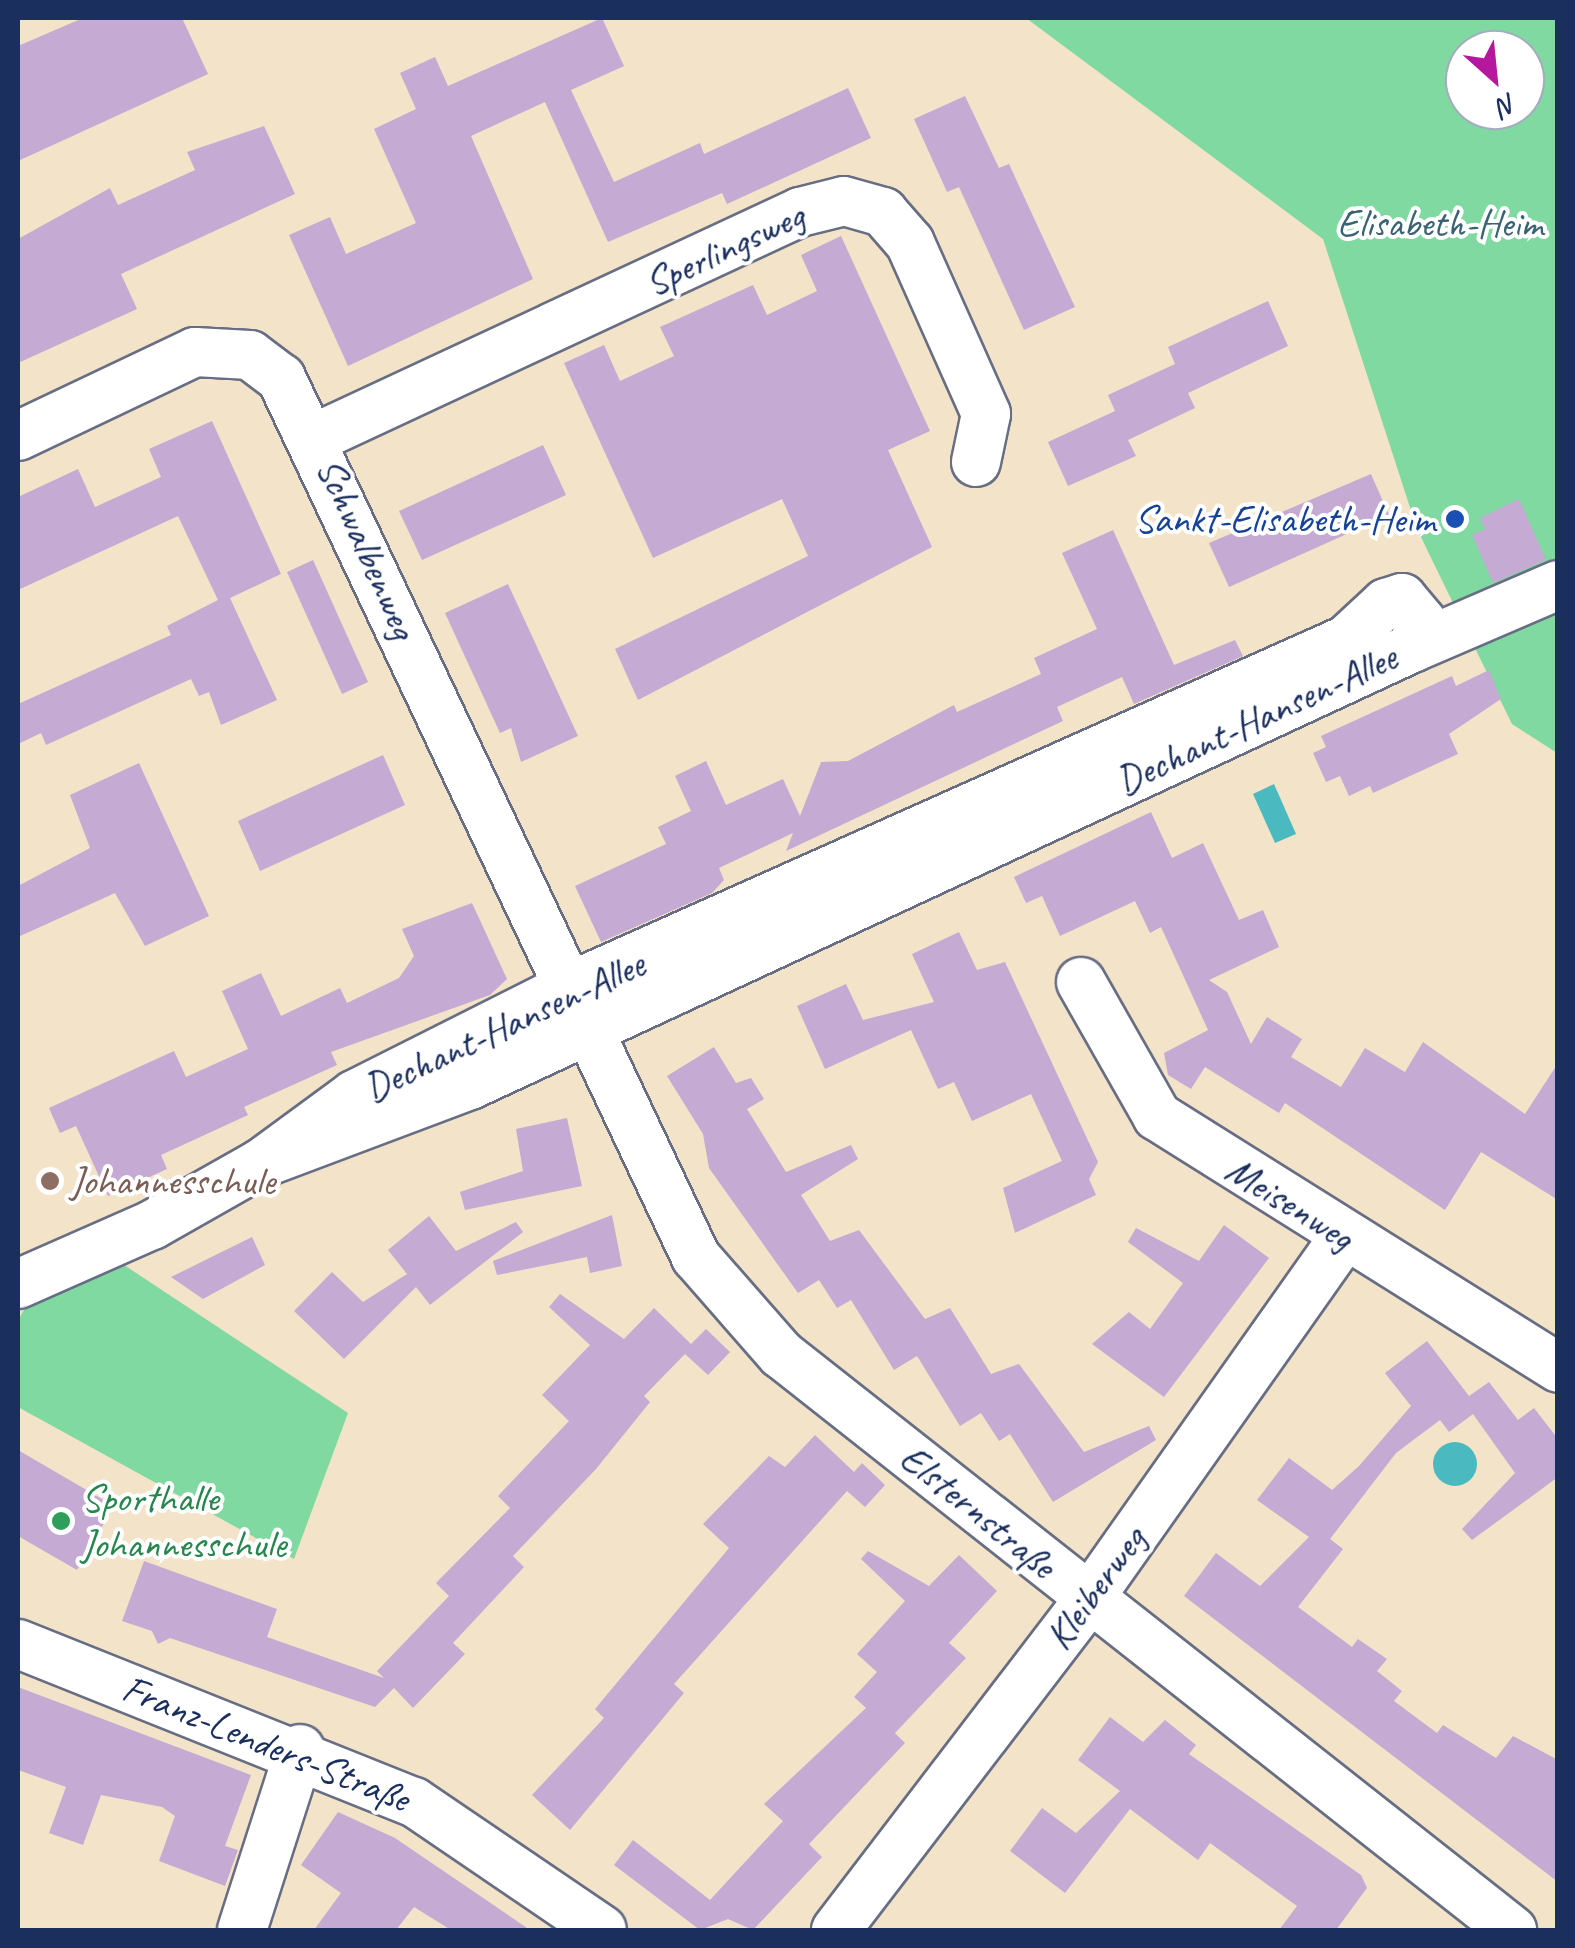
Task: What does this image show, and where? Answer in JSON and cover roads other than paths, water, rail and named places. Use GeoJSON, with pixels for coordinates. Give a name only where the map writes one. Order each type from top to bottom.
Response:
{"type":"FeatureCollection","features":[{"type":"Feature","properties":{"kind":"street","name":"Sperlingsweg"},"geometry":{"type":"LineString","coordinates":[[316,437],[800,212],[844,201],[883,212],[910,244],[986,414],[976,462]]}},
{"type":"Feature","properties":{"kind":"street","name":"Schwalbenweg"},"geometry":{"type":"LineString","coordinates":[[18,436],[156,366],[226,348],[282,378],[316,437],[571,986]]}},
{"type":"Feature","properties":{"kind":"street"},"geometry":{"type":"LineString","coordinates":[[1412,648],[1558,585]]}},
{"type":"Feature","properties":{"kind":"street","name":"Dechant-Hansen-Allee"},"geometry":{"type":"LineString","coordinates":[[18,1284],[260,1164],[591,1030],[1412,648],[1422,622],[1414,607],[1386,603],[1346,640],[571,986],[354,1094],[260,1164]]}},
{"type":"Feature","properties":{"kind":"street","name":"Meisenweg"},"geometry":{"type":"LineString","coordinates":[[1081,982],[1157,1116],[1558,1368]]}},
{"type":"Feature","properties":{"kind":"street","name":"Elsternstraße"},"geometry":{"type":"LineString","coordinates":[[571,986],[696,1257],[762,1332],[1088,1600],[1512,1930]]}},
{"type":"Feature","properties":{"kind":"street","name":"Kleiberweg"},"geometry":{"type":"LineString","coordinates":[[836,1930],[1088,1600],[1344,1237]]}},
{"type":"Feature","properties":{"kind":"street","name":"Franz-Lenders-Straße"},"geometry":{"type":"LineString","coordinates":[[18,1644],[300,1750],[414,1802],[602,1930]]}},
{"type":"Feature","properties":{"kind":"street"},"geometry":{"type":"LineString","coordinates":[[242,1930],[300,1750]]}},
{"type":"Feature","properties":{"kind":"water"},"geometry":{"type":"Polygon","coordinates":[[[1274,784],[1296,834],[1275,843],[1253,794],[1274,784]]]}},
{"type":"Feature","properties":{"kind":"water"},"geometry":{"type":"Polygon","coordinates":[[[1455,1442],[1470,1449],[1477,1464],[1470,1479],[1455,1486],[1440,1479],[1433,1464],[1440,1449],[1455,1442]]]}},
{"type":"Feature","properties":{"kind":"place","name":"Sankt-Elisabeth-Heim"},"geometry":{"type":"Point","coordinates":[1455,519]}},
{"type":"Feature","properties":{"kind":"place","name":"Johannesschule"},"geometry":{"type":"Point","coordinates":[50,1181]}},
{"type":"Feature","properties":{"kind":"place","name":"Sporthalle Johannesschule"},"geometry":{"type":"Point","coordinates":[61,1521]}},
{"type":"Feature","properties":{"kind":"park label","name":"Elisabeth-Heim"},"geometry":{"type":"Point","coordinates":[1440,223]}}]}
